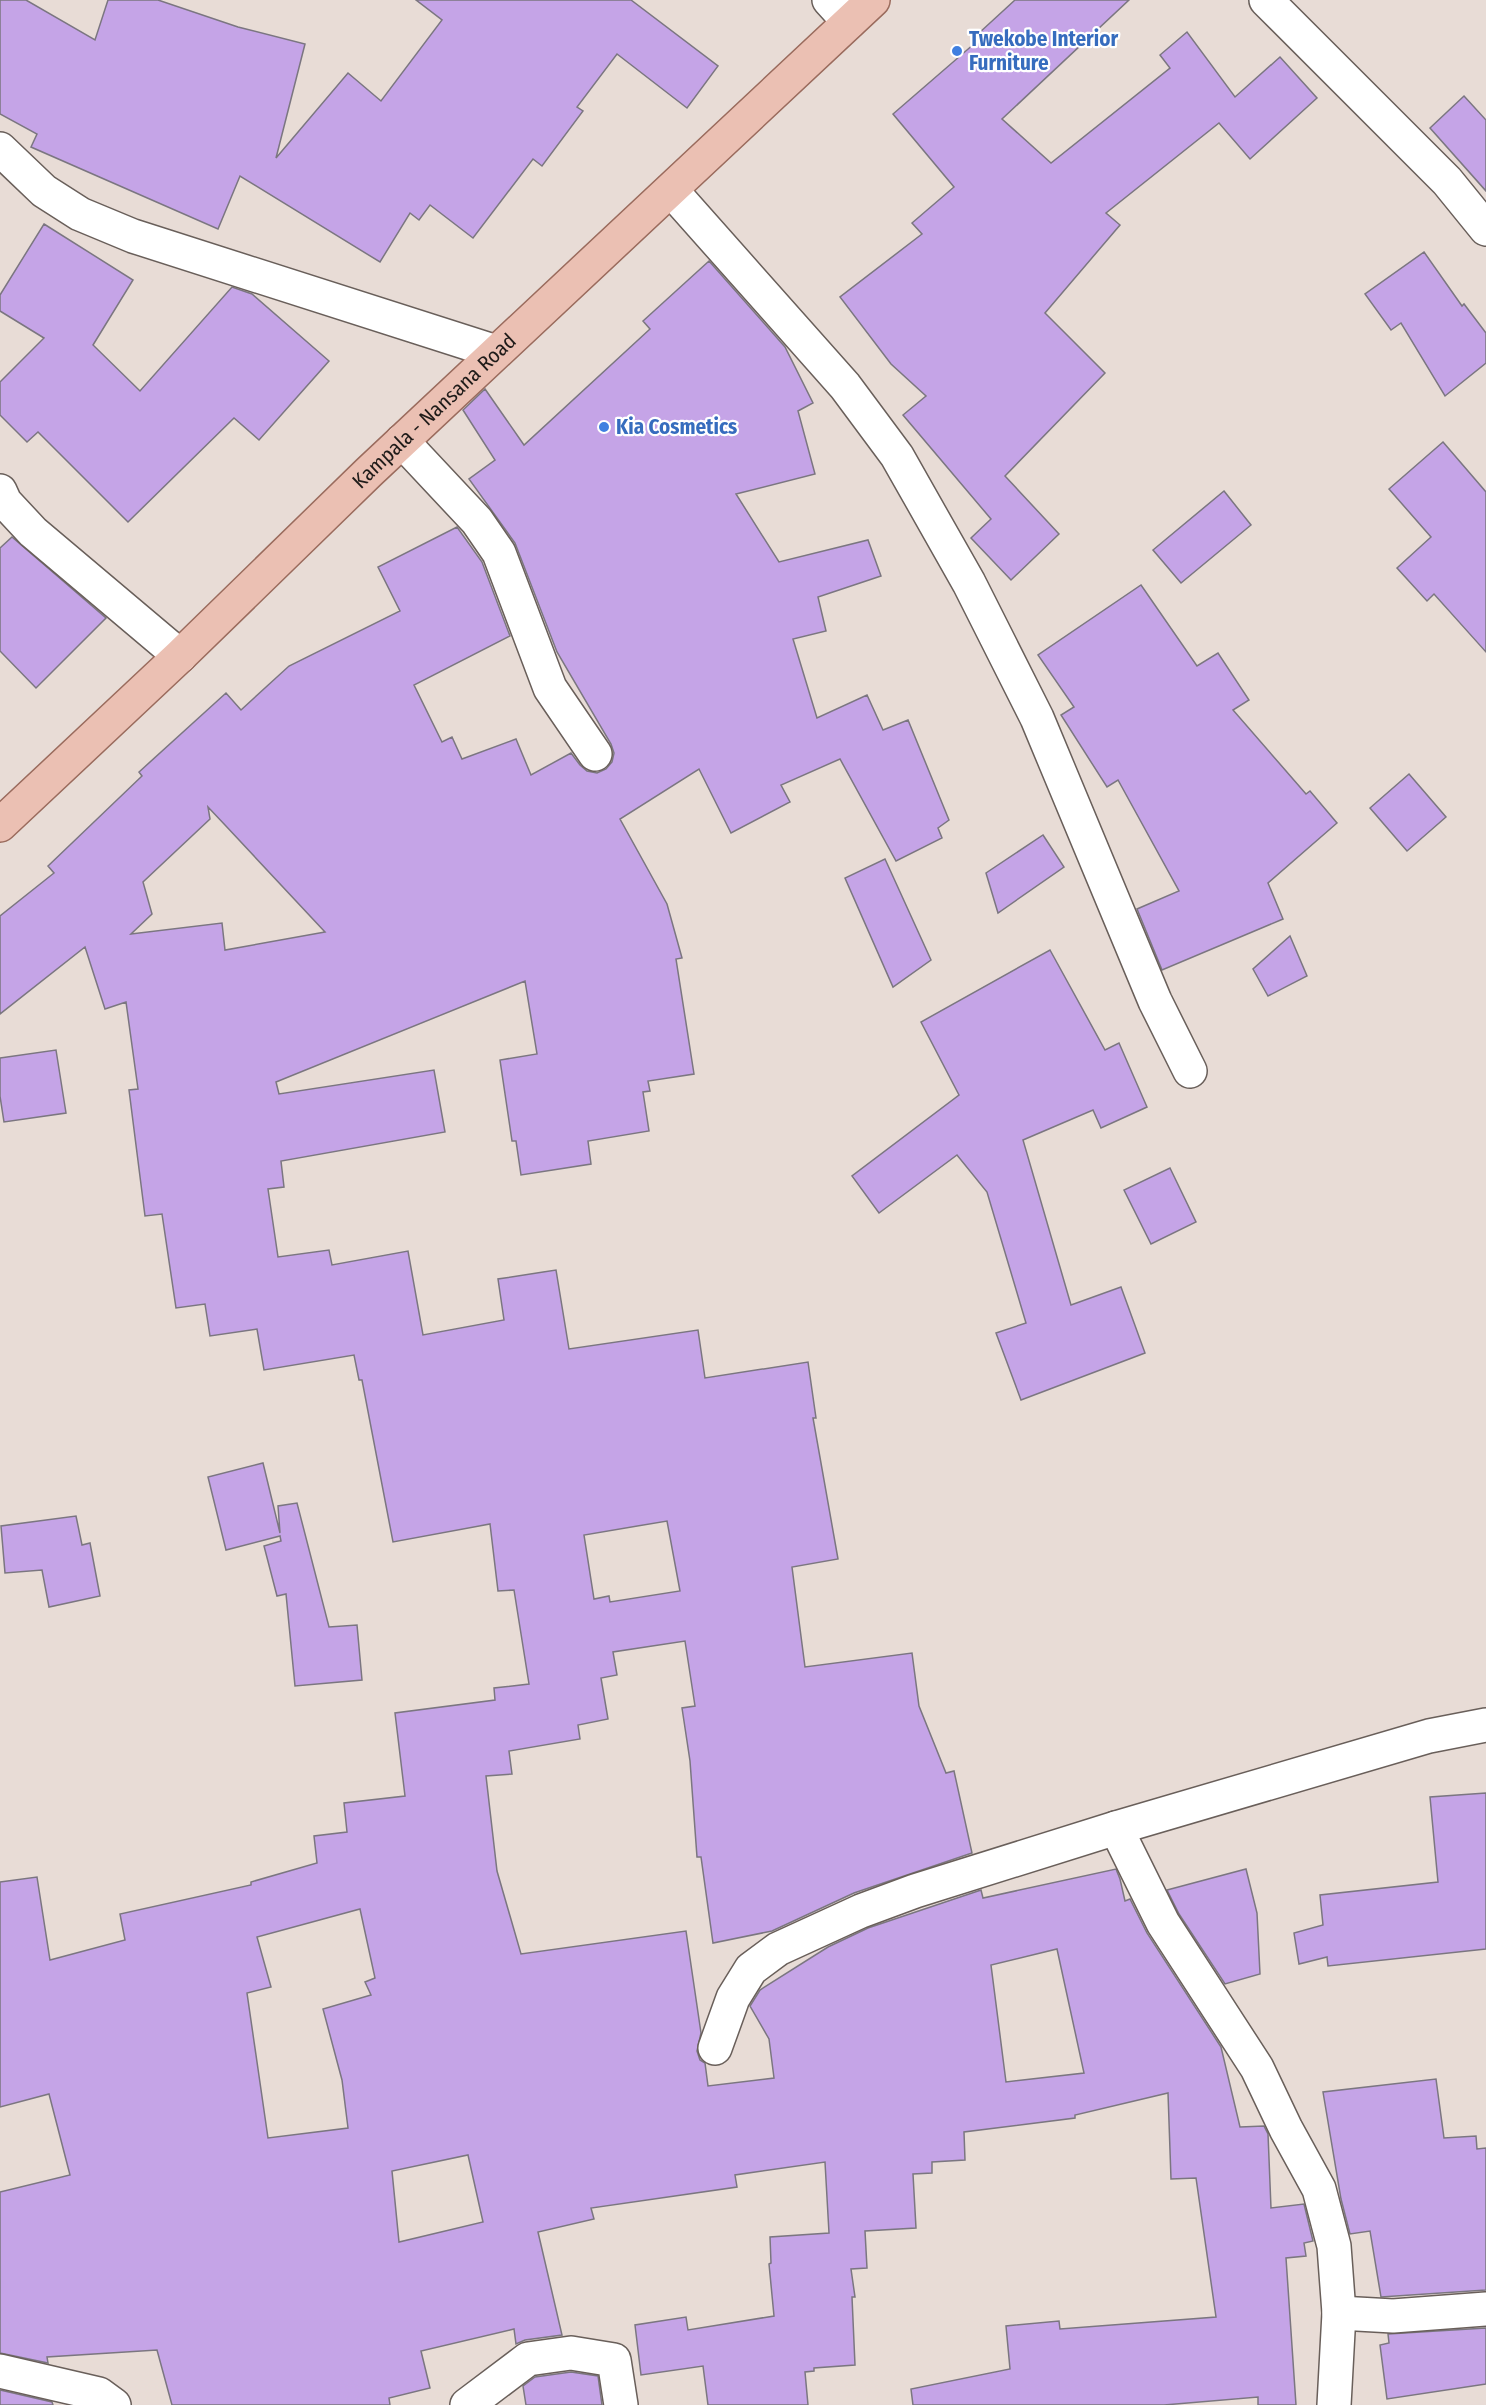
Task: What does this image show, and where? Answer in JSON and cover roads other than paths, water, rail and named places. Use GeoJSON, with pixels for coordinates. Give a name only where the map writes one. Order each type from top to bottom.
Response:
{"type":"FeatureCollection","features":[{"type":"Feature","properties":{"kind":"main road","name":"Kampala - Nansana Road"},"geometry":{"type":"LineString","coordinates":[[0,825],[180,656],[496,352],[671,190],[839,11],[873,0]]}},
{"type":"Feature","properties":{"kind":"street"},"geometry":{"type":"LineString","coordinates":[[1266,0],[1447,181],[1486,229]]}},
{"type":"Feature","properties":{"kind":"street"},"geometry":{"type":"LineString","coordinates":[[0,149],[44,191],[80,214],[133,236],[496,352]]}},
{"type":"Feature","properties":{"kind":"street"},"geometry":{"type":"LineString","coordinates":[[671,190],[845,386],[897,456],[969,583],[1037,718],[1155,1001],[1190,1071]]}},
{"type":"Feature","properties":{"kind":"street"},"geometry":{"type":"LineString","coordinates":[[402,441],[477,520],[499,553],[550,688],[595,754]]}},
{"type":"Feature","properties":{"kind":"street"},"geometry":{"type":"LineString","coordinates":[[0,491],[5,502],[33,532],[180,656]]}},
{"type":"Feature","properties":{"kind":"street"},"geometry":{"type":"LineString","coordinates":[[715,2048],[733,1998],[752,1968],[778,1949],[861,1911],[904,1895],[1116,1828],[1429,1736],[1486,1725]]}},
{"type":"Feature","properties":{"kind":"street"},"geometry":{"type":"LineString","coordinates":[[1116,1828],[1163,1923],[1257,2068],[1286,2129],[1319,2189],[1335,2246],[1339,2313],[1334,2405]]}},
{"type":"Feature","properties":{"kind":"street"},"geometry":{"type":"LineString","coordinates":[[1339,2313],[1394,2316],[1486,2309]]}},
{"type":"Feature","properties":{"kind":"street"},"geometry":{"type":"LineString","coordinates":[[467,2405],[528,2359],[571,2353],[614,2360],[621,2405]]}},
{"type":"Feature","properties":{"kind":"street"},"geometry":{"type":"LineString","coordinates":[[0,2371],[99,2394],[114,2405]]}},
{"type":"Feature","properties":{"kind":"place","name":"Twekobe Interior Furniture"},"geometry":{"type":"Point","coordinates":[957,51]}},
{"type":"Feature","properties":{"kind":"place","name":"Kia Cosmetics"},"geometry":{"type":"Point","coordinates":[604,427]}}]}
